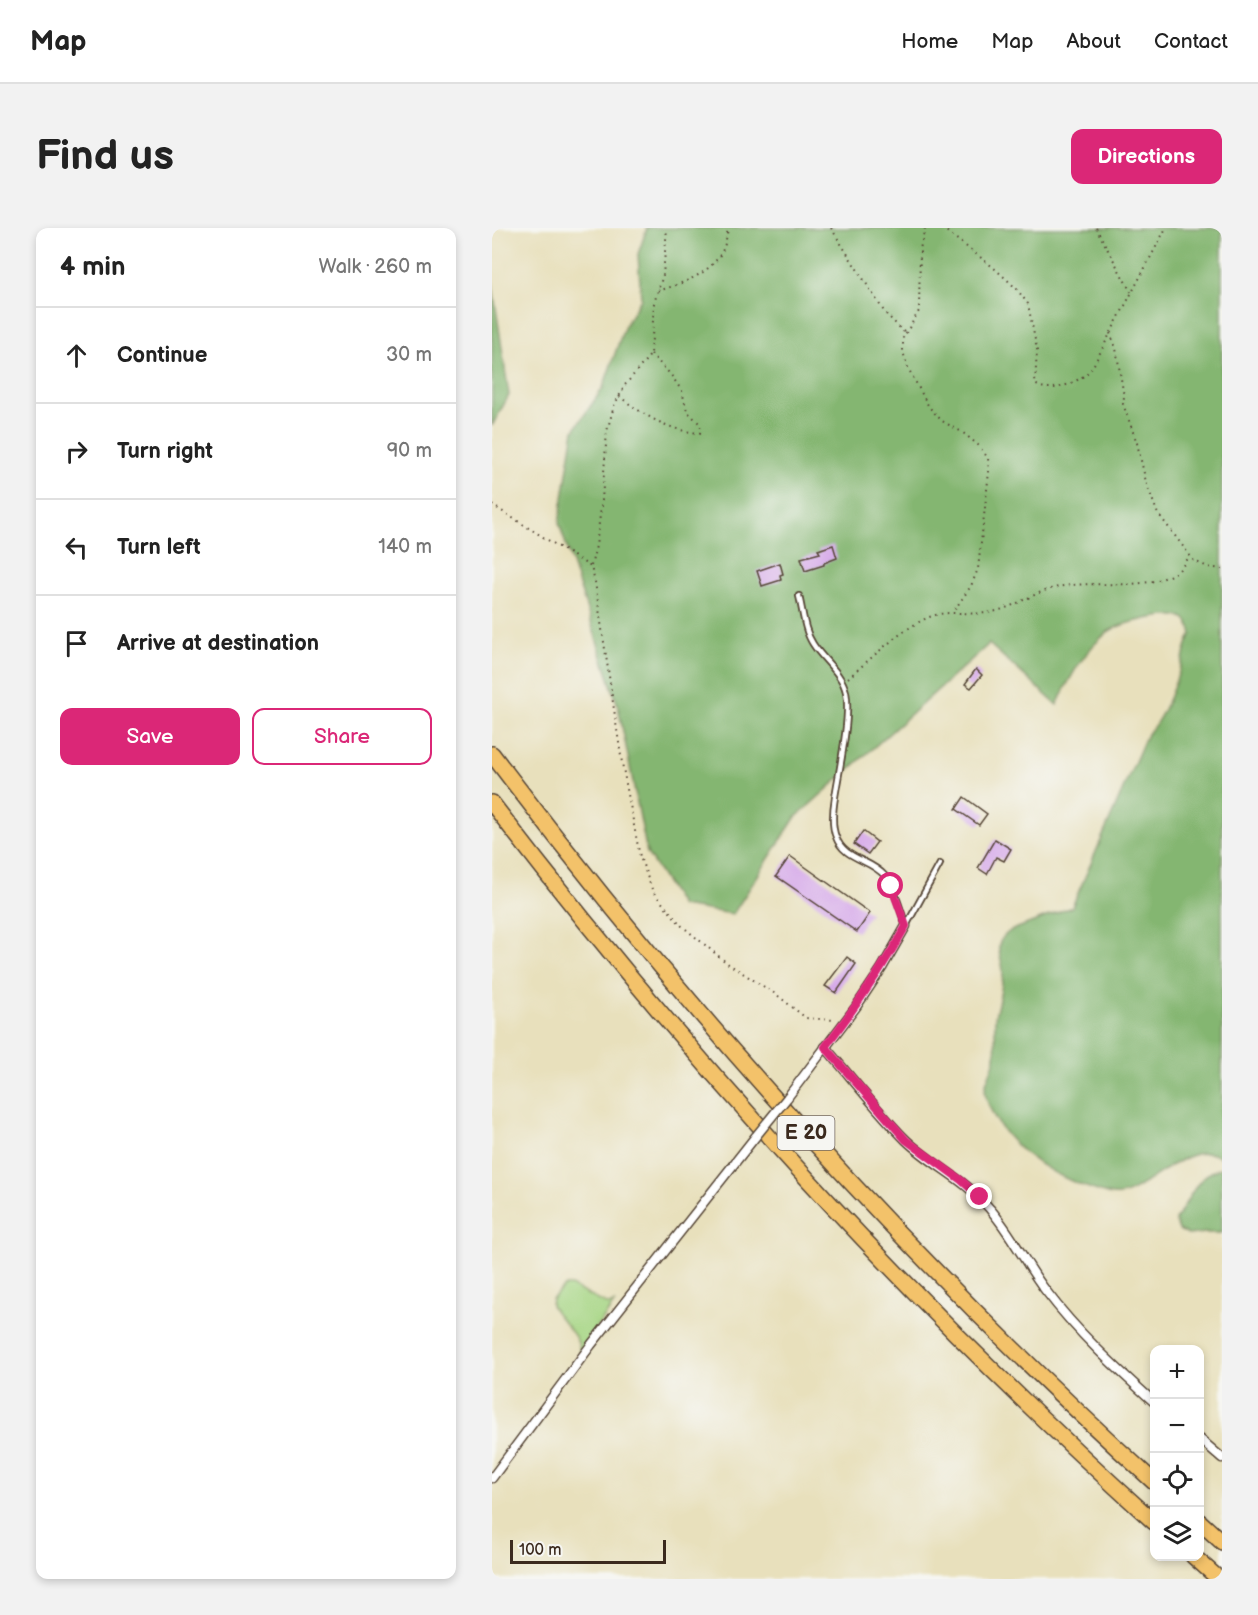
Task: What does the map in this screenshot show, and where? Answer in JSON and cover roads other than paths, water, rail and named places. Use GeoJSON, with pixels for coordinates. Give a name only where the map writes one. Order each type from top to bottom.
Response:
{"type":"FeatureCollection","features":[{"type":"Feature","properties":{"kind":"highway","name":"E 20"},"geometry":{"type":"LineString","coordinates":[[492,754],[642,944],[817,1146],[981,1317],[1150,1477]]}},
{"type":"Feature","properties":{"kind":"highway","name":"E 20"},"geometry":{"type":"LineString","coordinates":[[492,803],[648,997],[814,1187],[993,1370],[1150,1517]]}},
{"type":"Feature","properties":{"kind":"highway"},"geometry":{"type":"LineString","coordinates":[[1204,1526],[1222,1542]]}},
{"type":"Feature","properties":{"kind":"highway"},"geometry":{"type":"LineString","coordinates":[[1198,1561],[1219,1579]]}},
{"type":"Feature","properties":{"kind":"street"},"geometry":{"type":"LineString","coordinates":[[492,1478],[591,1345],[849,1017],[882,968],[906,926]]}},
{"type":"Feature","properties":{"kind":"street"},"geometry":{"type":"LineString","coordinates":[[825,1047],[906,1140],[961,1180],[980,1197],[1002,1223],[1045,1290],[1061,1309],[1092,1343],[1152,1399]]}},
{"type":"Feature","properties":{"kind":"street"},"geometry":{"type":"LineString","coordinates":[[1204,1442],[1222,1458]]}},
{"type":"Feature","properties":{"kind":"lane"},"geometry":{"type":"LineString","coordinates":[[799,596],[808,635],[813,645],[843,683],[846,692],[847,706],[834,805],[833,825],[836,837],[846,852],[884,875],[891,886],[906,926]]}},
{"type":"Feature","properties":{"kind":"lane"},"geometry":{"type":"LineString","coordinates":[[906,926],[940,864]]}}]}
